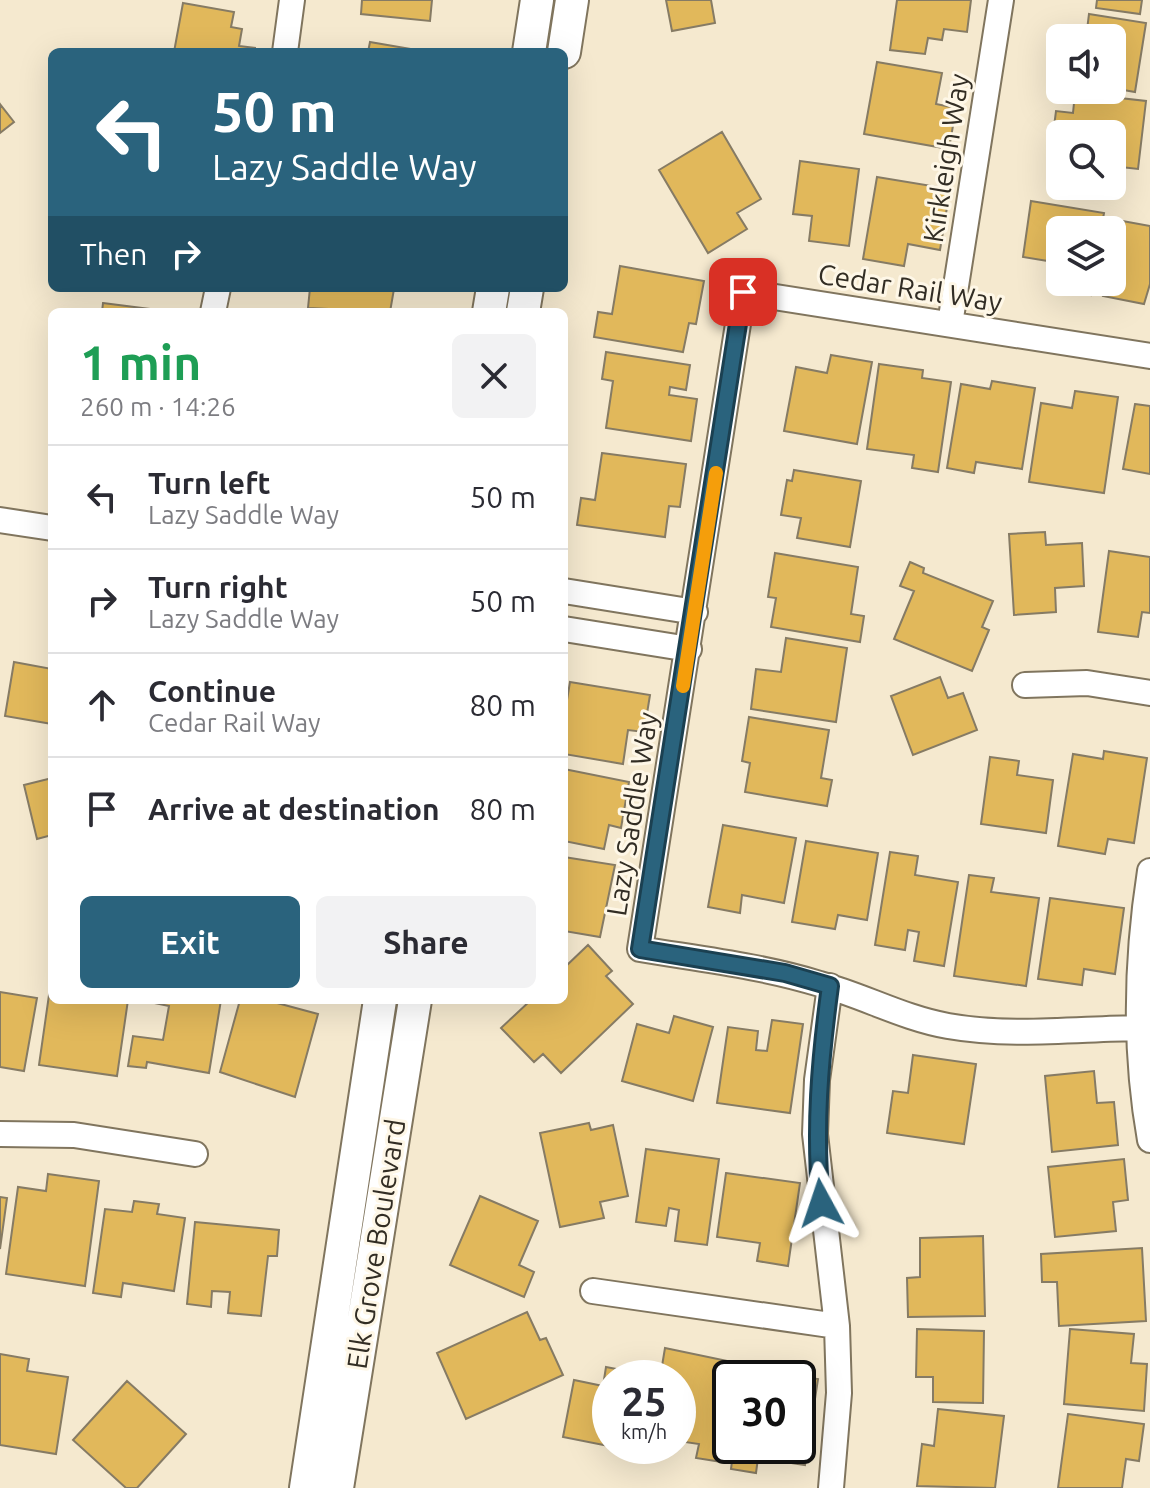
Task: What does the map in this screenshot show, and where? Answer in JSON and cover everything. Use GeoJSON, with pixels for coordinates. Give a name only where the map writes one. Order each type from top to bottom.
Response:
{"type":"FeatureCollection","features":[{"type":"Feature","properties":{"kind":"main road"},"geometry":{"type":"LineString","coordinates":[[530,48],[537,0]]}},
{"type":"Feature","properties":{"kind":"main road"},"geometry":{"type":"LineString","coordinates":[[565,48],[572,0]]}},
{"type":"Feature","properties":{"kind":"main road","name":"Elk Grove Boulevard"},"geometry":{"type":"LineString","coordinates":[[306,1488],[379,1004]]}},
{"type":"Feature","properties":{"kind":"main road","name":"Elk Grove Boulevard"},"geometry":{"type":"LineString","coordinates":[[337,1488],[414,1004]]}},
{"type":"Feature","properties":{"kind":"street"},"geometry":{"type":"LineString","coordinates":[[286,48],[292,0]]}},
{"type":"Feature","properties":{"kind":"street","name":"Kirkleigh Way"},"geometry":{"type":"LineString","coordinates":[[950,324],[1001,0]]}},
{"type":"Feature","properties":{"kind":"street","name":"Cedar Rail Way"},"geometry":{"type":"LineString","coordinates":[[695,612],[743,292],[1150,356]]}},
{"type":"Feature","properties":{"kind":"street"},"geometry":{"type":"LineString","coordinates":[[0,520],[48,527]]}},
{"type":"Feature","properties":{"kind":"street"},"geometry":{"type":"LineString","coordinates":[[568,592],[695,612]]}},
{"type":"Feature","properties":{"kind":"street","name":"Lazy Saddle Way"},"geometry":{"type":"LineString","coordinates":[[695,612],[640,949],[785,973],[830,986],[907,1017],[948,1026],[991,1031],[1138,1028]]}},
{"type":"Feature","properties":{"kind":"street"},"geometry":{"type":"LineString","coordinates":[[568,630],[689,649]]}},
{"type":"Feature","properties":{"kind":"street"},"geometry":{"type":"LineString","coordinates":[[1025,685],[1087,683],[1150,693]]}},
{"type":"Feature","properties":{"kind":"street"},"geometry":{"type":"LineString","coordinates":[[1150,871],[1142,927],[1138,1028],[1150,1140]]}},
{"type":"Feature","properties":{"kind":"street"},"geometry":{"type":"LineString","coordinates":[[830,986],[817,1080],[815,1134],[837,1326],[839,1393],[831,1488]]}},
{"type":"Feature","properties":{"kind":"street"},"geometry":{"type":"LineString","coordinates":[[0,1134],[74,1135],[195,1154]]}},
{"type":"Feature","properties":{"kind":"street"},"geometry":{"type":"LineString","coordinates":[[593,1291],[837,1326]]}},
{"type":"Feature","properties":{"kind":"building"},"geometry":{"type":"Polygon","coordinates":[[[362,0],[432,0],[430,21],[361,14],[362,0]]]}},
{"type":"Feature","properties":{"kind":"building"},"geometry":{"type":"Polygon","coordinates":[[[666,0],[711,0],[715,23],[672,31],[666,0]]]}},
{"type":"Feature","properties":{"kind":"building"},"geometry":{"type":"Polygon","coordinates":[[[897,0],[971,0],[967,32],[944,29],[942,40],[928,38],[925,54],[890,50],[897,0]]]}},
{"type":"Feature","properties":{"kind":"building"},"geometry":{"type":"Polygon","coordinates":[[[1097,0],[1142,0],[1140,14],[1096,8],[1097,0]]]}},
{"type":"Feature","properties":{"kind":"building"},"geometry":{"type":"Polygon","coordinates":[[[183,3],[234,12],[231,27],[242,29],[239,46],[255,48],[175,48],[183,3]]]}},
{"type":"Feature","properties":{"kind":"building"},"geometry":{"type":"Polygon","coordinates":[[[1089,14],[1146,23],[1135,92],[1126,90],[1126,24],[1088,24],[1089,14]]]}},
{"type":"Feature","properties":{"kind":"building"},"geometry":{"type":"Polygon","coordinates":[[[370,42],[405,48],[369,48],[370,42]]]}},
{"type":"Feature","properties":{"kind":"building"},"geometry":{"type":"Polygon","coordinates":[[[877,62],[942,73],[936,104],[956,108],[949,149],[864,134],[877,62]]]}},
{"type":"Feature","properties":{"kind":"building"},"geometry":{"type":"Polygon","coordinates":[[[1126,99],[1146,101],[1138,169],[1126,168],[1126,120],[1055,120],[1056,111],[1073,113],[1074,104],[1126,104],[1126,99]]]}},
{"type":"Feature","properties":{"kind":"building"},"geometry":{"type":"Polygon","coordinates":[[[0,104],[14,122],[0,133],[0,104]]]}},
{"type":"Feature","properties":{"kind":"building"},"geometry":{"type":"Polygon","coordinates":[[[722,132],[761,199],[737,213],[747,229],[708,253],[659,170],[722,132]]]}},
{"type":"Feature","properties":{"kind":"building"},"geometry":{"type":"Polygon","coordinates":[[[800,161],[859,169],[849,246],[809,241],[812,216],[793,214],[800,161]]]}},
{"type":"Feature","properties":{"kind":"building"},"geometry":{"type":"Polygon","coordinates":[[[877,177],[950,189],[940,250],[908,244],[904,266],[863,259],[877,177]]]}},
{"type":"Feature","properties":{"kind":"building"},"geometry":{"type":"Polygon","coordinates":[[[1031,201],[1104,213],[1103,216],[1046,216],[1046,261],[1023,257],[1031,201]]]}},
{"type":"Feature","properties":{"kind":"building"},"geometry":{"type":"Polygon","coordinates":[[[1126,222],[1150,226],[1150,284],[1144,304],[1103,296],[1126,296],[1126,222]]]}},
{"type":"Feature","properties":{"kind":"building"},"geometry":{"type":"Polygon","coordinates":[[[620,266],[704,281],[696,324],[689,323],[683,352],[594,337],[598,312],[612,314],[620,266]]]}},
{"type":"Feature","properties":{"kind":"building"},"geometry":{"type":"Polygon","coordinates":[[[310,292],[393,292],[391,308],[308,308],[310,292]]]}},
{"type":"Feature","properties":{"kind":"building"},"geometry":{"type":"Polygon","coordinates":[[[103,303],[142,308],[102,308],[103,303]]]}},
{"type":"Feature","properties":{"kind":"building"},"geometry":{"type":"Polygon","coordinates":[[[606,352],[690,365],[686,390],[670,387],[669,395],[697,399],[691,441],[606,428],[613,381],[602,379],[606,352]]]}},
{"type":"Feature","properties":{"kind":"building"},"geometry":{"type":"Polygon","coordinates":[[[831,355],[872,362],[857,444],[784,431],[796,367],[827,373],[831,355]]]}},
{"type":"Feature","properties":{"kind":"building"},"geometry":{"type":"Polygon","coordinates":[[[879,364],[923,370],[922,378],[951,382],[938,472],[912,468],[914,455],[867,449],[879,364]]]}},
{"type":"Feature","properties":{"kind":"building"},"geometry":{"type":"Polygon","coordinates":[[[992,381],[1035,388],[1022,469],[976,462],[974,473],[947,468],[961,384],[990,389],[992,381]]]}},
{"type":"Feature","properties":{"kind":"building"},"geometry":{"type":"Polygon","coordinates":[[[1075,391],[1118,397],[1104,493],[1029,482],[1041,403],[1072,408],[1075,391]]]}},
{"type":"Feature","properties":{"kind":"building"},"geometry":{"type":"Polygon","coordinates":[[[1135,404],[1150,406],[1150,474],[1123,469],[1135,404]]]}},
{"type":"Feature","properties":{"kind":"building"},"geometry":{"type":"Polygon","coordinates":[[[602,453],[686,464],[680,507],[669,506],[665,537],[577,525],[581,498],[595,500],[602,453]]]}},
{"type":"Feature","properties":{"kind":"building"},"geometry":{"type":"Polygon","coordinates":[[[794,470],[861,481],[850,547],[797,538],[801,518],[781,515],[787,480],[792,481],[794,470]]]}},
{"type":"Feature","properties":{"kind":"building"},"geometry":{"type":"Polygon","coordinates":[[[1045,532],[1046,545],[1082,543],[1084,586],[1055,588],[1056,612],[1014,615],[1009,534],[1045,532]]]}},
{"type":"Feature","properties":{"kind":"building"},"geometry":{"type":"Polygon","coordinates":[[[1109,551],[1150,557],[1150,613],[1142,612],[1138,637],[1098,632],[1109,551]]]}},
{"type":"Feature","properties":{"kind":"building"},"geometry":{"type":"Polygon","coordinates":[[[775,553],[858,567],[851,614],[864,616],[860,642],[771,627],[776,598],[768,597],[775,553]]]}},
{"type":"Feature","properties":{"kind":"building"},"geometry":{"type":"Polygon","coordinates":[[[910,562],[924,568],[923,573],[993,601],[982,627],[989,630],[972,671],[894,639],[914,591],[900,586],[910,562]]]}},
{"type":"Feature","properties":{"kind":"building"},"geometry":{"type":"Polygon","coordinates":[[[786,638],[847,648],[836,722],[751,709],[756,669],[781,672],[786,638]]]}},
{"type":"Feature","properties":{"kind":"building"},"geometry":{"type":"Polygon","coordinates":[[[14,662],[48,668],[48,723],[5,716],[14,662]]]}},
{"type":"Feature","properties":{"kind":"building"},"geometry":{"type":"Polygon","coordinates":[[[940,677],[948,698],[963,693],[977,730],[913,755],[891,696],[940,677]]]}},
{"type":"Feature","properties":{"kind":"building"},"geometry":{"type":"Polygon","coordinates":[[[570,682],[650,695],[644,732],[628,730],[623,764],[568,755],[570,682]]]}},
{"type":"Feature","properties":{"kind":"building"},"geometry":{"type":"Polygon","coordinates":[[[749,717],[829,730],[821,778],[832,780],[827,806],[745,792],[750,763],[742,761],[749,717]]]}},
{"type":"Feature","properties":{"kind":"building"},"geometry":{"type":"Polygon","coordinates":[[[1104,751],[1147,758],[1134,843],[1108,839],[1105,854],[1058,846],[1073,754],[1103,759],[1104,751]]]}},
{"type":"Feature","properties":{"kind":"building"},"geometry":{"type":"Polygon","coordinates":[[[990,757],[1019,761],[1017,775],[1053,780],[1046,833],[981,824],[990,757]]]}},
{"type":"Feature","properties":{"kind":"building"},"geometry":{"type":"Polygon","coordinates":[[[568,770],[629,782],[621,828],[609,825],[604,849],[568,842],[568,770]]]}},
{"type":"Feature","properties":{"kind":"building"},"geometry":{"type":"Polygon","coordinates":[[[48,779],[48,836],[37,839],[24,785],[48,779]]]}},
{"type":"Feature","properties":{"kind":"building"},"geometry":{"type":"Polygon","coordinates":[[[723,825],[796,838],[784,903],[742,895],[740,913],[708,907],[723,825]]]}},
{"type":"Feature","properties":{"kind":"building"},"geometry":{"type":"Polygon","coordinates":[[[806,841],[878,853],[867,920],[838,915],[835,929],[792,922],[806,841]]]}},
{"type":"Feature","properties":{"kind":"building"},"geometry":{"type":"Polygon","coordinates":[[[890,852],[918,856],[915,875],[958,882],[944,966],[914,961],[919,932],[908,930],[905,950],[875,945],[890,852]]]}},
{"type":"Feature","properties":{"kind":"building"},"geometry":{"type":"Polygon","coordinates":[[[568,858],[615,865],[600,937],[568,932],[568,858]]]}},
{"type":"Feature","properties":{"kind":"building"},"geometry":{"type":"Polygon","coordinates":[[[969,875],[994,878],[991,892],[1039,898],[1026,986],[954,976],[969,875]]]}},
{"type":"Feature","properties":{"kind":"building"},"geometry":{"type":"Polygon","coordinates":[[[1050,898],[1124,908],[1115,974],[1084,969],[1082,985],[1038,979],[1050,898]]]}},
{"type":"Feature","properties":{"kind":"building"},"geometry":{"type":"Polygon","coordinates":[[[588,945],[612,971],[606,976],[633,1004],[561,1073],[543,1054],[534,1062],[501,1028],[527,1004],[568,1004],[568,964],[588,945]]]}},
{"type":"Feature","properties":{"kind":"building"},"geometry":{"type":"Polygon","coordinates":[[[0,992],[37,998],[24,1071],[0,1067],[0,992]]]}},
{"type":"Feature","properties":{"kind":"building"},"geometry":{"type":"Polygon","coordinates":[[[48,1002],[127,1004],[117,1076],[39,1065],[48,1002]]]}},
{"type":"Feature","properties":{"kind":"building"},"geometry":{"type":"Polygon","coordinates":[[[159,1004],[220,1004],[209,1073],[147,1062],[146,1068],[128,1066],[133,1036],[163,1040],[169,1006],[159,1004]]]}},
{"type":"Feature","properties":{"kind":"building"},"geometry":{"type":"Polygon","coordinates":[[[239,1004],[281,1004],[318,1014],[295,1097],[220,1072],[239,1004]]]}},
{"type":"Feature","properties":{"kind":"building"},"geometry":{"type":"Polygon","coordinates":[[[674,1016],[713,1027],[693,1101],[622,1081],[637,1024],[669,1033],[674,1016]]]}},
{"type":"Feature","properties":{"kind":"building"},"geometry":{"type":"Polygon","coordinates":[[[772,1020],[803,1024],[790,1113],[717,1103],[728,1027],[758,1031],[756,1050],[767,1051],[772,1020]]]}},
{"type":"Feature","properties":{"kind":"building"},"geometry":{"type":"Polygon","coordinates":[[[913,1055],[976,1064],[964,1144],[887,1133],[893,1091],[908,1093],[913,1055]]]}},
{"type":"Feature","properties":{"kind":"building"},"geometry":{"type":"Polygon","coordinates":[[[1094,1071],[1097,1103],[1114,1102],[1118,1145],[1052,1152],[1045,1076],[1094,1071]]]}},
{"type":"Feature","properties":{"kind":"building"},"geometry":{"type":"Polygon","coordinates":[[[589,1123],[591,1130],[613,1125],[628,1196],[600,1202],[604,1218],[560,1227],[540,1133],[589,1123]]]}},
{"type":"Feature","properties":{"kind":"building"},"geometry":{"type":"Polygon","coordinates":[[[646,1149],[719,1159],[707,1245],[675,1241],[679,1210],[669,1208],[666,1226],[636,1222],[646,1149]]]}},
{"type":"Feature","properties":{"kind":"building"},"geometry":{"type":"Polygon","coordinates":[[[1124,1159],[1128,1200],[1113,1202],[1116,1231],[1055,1237],[1048,1167],[1124,1159]]]}},
{"type":"Feature","properties":{"kind":"building"},"geometry":{"type":"Polygon","coordinates":[[[726,1173],[800,1183],[788,1266],[757,1261],[760,1243],[717,1237],[726,1173]]]}},
{"type":"Feature","properties":{"kind":"building"},"geometry":{"type":"Polygon","coordinates":[[[48,1174],[99,1181],[85,1286],[6,1274],[18,1187],[46,1191],[48,1174]]]}},
{"type":"Feature","properties":{"kind":"building"},"geometry":{"type":"Polygon","coordinates":[[[480,1196],[538,1221],[519,1265],[534,1272],[524,1297],[450,1265],[480,1196]]]}},
{"type":"Feature","properties":{"kind":"building"},"geometry":{"type":"Polygon","coordinates":[[[0,1197],[7,1198],[0,1249],[0,1197]]]}},
{"type":"Feature","properties":{"kind":"building"},"geometry":{"type":"Polygon","coordinates":[[[134,1201],[159,1204],[157,1214],[185,1218],[174,1291],[123,1283],[121,1297],[93,1293],[105,1209],[132,1212],[134,1201]]]}},
{"type":"Feature","properties":{"kind":"building"},"geometry":{"type":"Polygon","coordinates":[[[195,1222],[279,1230],[277,1256],[268,1256],[261,1316],[228,1313],[230,1292],[212,1291],[211,1307],[187,1304],[195,1222]]]}},
{"type":"Feature","properties":{"kind":"building"},"geometry":{"type":"Polygon","coordinates":[[[983,1236],[985,1316],[908,1317],[907,1278],[920,1277],[920,1238],[983,1236]]]}},
{"type":"Feature","properties":{"kind":"building"},"geometry":{"type":"Polygon","coordinates":[[[1142,1248],[1146,1321],[1059,1326],[1057,1282],[1042,1282],[1041,1254],[1142,1248]]]}},
{"type":"Feature","properties":{"kind":"building"},"geometry":{"type":"Polygon","coordinates":[[[527,1312],[540,1340],[546,1338],[563,1375],[466,1419],[437,1353],[527,1312]]]}},
{"type":"Feature","properties":{"kind":"building"},"geometry":{"type":"Polygon","coordinates":[[[917,1329],[984,1331],[983,1403],[933,1402],[933,1377],[916,1377],[917,1329]]]}},
{"type":"Feature","properties":{"kind":"building"},"geometry":{"type":"Polygon","coordinates":[[[1070,1329],[1134,1334],[1131,1363],[1147,1364],[1144,1411],[1064,1404],[1070,1329]]]}},
{"type":"Feature","properties":{"kind":"building"},"geometry":{"type":"Polygon","coordinates":[[[665,1348],[723,1360],[712,1360],[712,1460],[696,1458],[699,1444],[696,1444],[696,1360],[663,1360],[665,1348]]]}},
{"type":"Feature","properties":{"kind":"building"},"geometry":{"type":"Polygon","coordinates":[[[0,1354],[29,1359],[27,1371],[68,1377],[56,1454],[0,1445],[0,1354]]]}},
{"type":"Feature","properties":{"kind":"building"},"geometry":{"type":"Polygon","coordinates":[[[574,1380],[592,1384],[592,1443],[563,1437],[574,1380]]]}},
{"type":"Feature","properties":{"kind":"building"},"geometry":{"type":"Polygon","coordinates":[[[127,1381],[186,1434],[137,1488],[126,1488],[73,1440],[127,1381]]]}},
{"type":"Feature","properties":{"kind":"building"},"geometry":{"type":"Polygon","coordinates":[[[938,1409],[1004,1416],[995,1488],[917,1486],[922,1444],[934,1446],[938,1409]]]}},
{"type":"Feature","properties":{"kind":"building"},"geometry":{"type":"Polygon","coordinates":[[[1068,1414],[1144,1424],[1139,1461],[1126,1459],[1122,1488],[1058,1488],[1068,1414]]]}},
{"type":"Feature","properties":{"kind":"building"},"geometry":{"type":"Polygon","coordinates":[[[732,1464],[757,1464],[756,1473],[731,1469],[732,1464]]]}},
{"type":"Feature","properties":{"kind":"slow traffic"},"geometry":{"type":"LineString","coordinates":[[683,686],[716,473]]}},
{"type":"Feature","properties":{"kind":"route"},"geometry":{"type":"LineString","coordinates":[[743,292],[640,949],[785,973],[830,986],[817,1080],[815,1134],[821,1203]]}}]}
